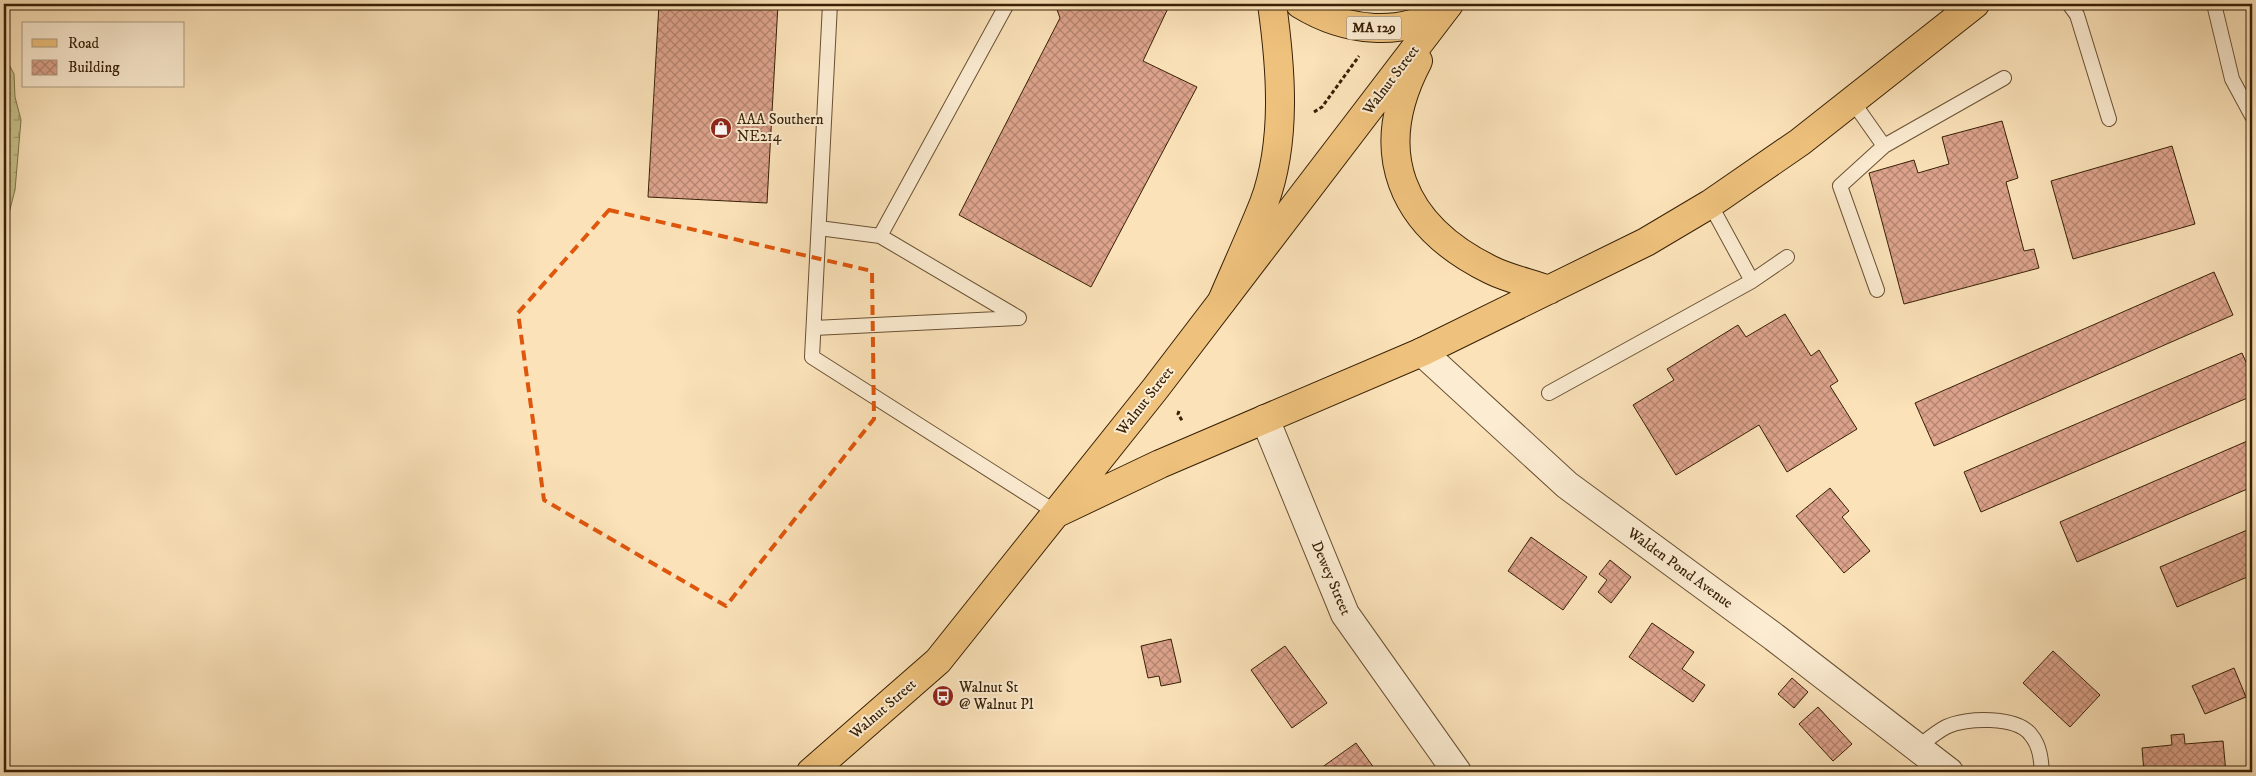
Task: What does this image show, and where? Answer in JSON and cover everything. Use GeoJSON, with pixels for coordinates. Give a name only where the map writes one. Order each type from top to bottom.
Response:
{"type":"FeatureCollection","features":[{"type":"Feature","properties":{"kind":"main road"},"geometry":{"type":"LineString","coordinates":[[1222,301],[1264,202],[1277,148],[1278,60],[1272,4]]}},
{"type":"Feature","properties":{"kind":"main road","name":"MA 129"},"geometry":{"type":"LineString","coordinates":[[1300,4],[1324,18],[1350,25],[1375,28],[1413,24],[1436,15],[1448,5]]}},
{"type":"Feature","properties":{"kind":"main road"},"geometry":{"type":"LineString","coordinates":[[1448,5],[1409,79],[1398,111],[1395,132],[1396,157],[1400,180],[1421,216],[1437,234],[1463,254],[1493,271],[1549,290]]}},
{"type":"Feature","properties":{"kind":"main road","name":"Walnut Street"},"geometry":{"type":"LineString","coordinates":[[811,772],[938,661],[1057,513],[1222,301],[1448,5]]}},
{"type":"Feature","properties":{"kind":"main road"},"geometry":{"type":"LineString","coordinates":[[1057,513],[1160,464],[1422,352],[1646,242],[1710,204],[1771,164],[1854,102],[1973,5]]}},
{"type":"Feature","properties":{"kind":"street","name":"Walden Pond Avenue"},"geometry":{"type":"LineString","coordinates":[[1422,352],[1567,485],[1774,637],[1949,772]]}},
{"type":"Feature","properties":{"kind":"street","name":"Dewey Street"},"geometry":{"type":"LineString","coordinates":[[1265,419],[1345,614],[1456,772]]}},
{"type":"Feature","properties":{"kind":"lane"},"geometry":{"type":"LineString","coordinates":[[830,4],[812,357],[1057,513]]}},
{"type":"Feature","properties":{"kind":"lane"},"geometry":{"type":"LineString","coordinates":[[880,236],[1007,4]]}},
{"type":"Feature","properties":{"kind":"lane"},"geometry":{"type":"LineString","coordinates":[[2069,4],[2078,15],[2109,119]]}},
{"type":"Feature","properties":{"kind":"lane"},"geometry":{"type":"LineString","coordinates":[[2214,4],[2232,79],[2252,116]]}},
{"type":"Feature","properties":{"kind":"lane"},"geometry":{"type":"LineString","coordinates":[[1877,290],[1840,186],[1884,146],[2004,78]]}},
{"type":"Feature","properties":{"kind":"lane"},"geometry":{"type":"LineString","coordinates":[[1854,102],[1884,146]]}},
{"type":"Feature","properties":{"kind":"lane"},"geometry":{"type":"LineString","coordinates":[[1710,204],[1752,281]]}},
{"type":"Feature","properties":{"kind":"lane"},"geometry":{"type":"LineString","coordinates":[[814,328],[1019,318],[880,236],[819,228]]}},
{"type":"Feature","properties":{"kind":"lane"},"geometry":{"type":"LineString","coordinates":[[1549,393],[1752,281],[1787,257]]}},
{"type":"Feature","properties":{"kind":"lane"},"geometry":{"type":"LineString","coordinates":[[1917,748],[1946,727],[1978,720],[2002,721],[2031,734],[2040,752],[2042,772]]}},
{"type":"Feature","properties":{"kind":"path"},"geometry":{"type":"LineString","coordinates":[[1314,112],[1322,107],[1361,53]]}},
{"type":"Feature","properties":{"kind":"highlighted area"},"geometry":{"type":"Polygon","coordinates":[[[609,210],[872,271],[874,419],[726,606],[544,500],[518,313],[609,210]]]}},
{"type":"Feature","properties":{"kind":"green space"},"geometry":{"type":"Polygon","coordinates":[[[4,55],[14,74],[15,97],[21,120],[15,190],[8,217],[4,222],[4,55]]]}},
{"type":"Feature","properties":{"kind":"building"},"geometry":{"type":"Polygon","coordinates":[[[659,4],[778,4],[767,203],[648,197],[659,4]]]}},
{"type":"Feature","properties":{"kind":"building"},"geometry":{"type":"Polygon","coordinates":[[[1055,4],[1170,4],[1143,61],[1197,87],[1091,287],[959,215],[1060,18],[1055,4]]]}},
{"type":"Feature","properties":{"kind":"building"},"geometry":{"type":"Polygon","coordinates":[[[2002,121],[2018,178],[2006,182],[2024,251],[2034,249],[2039,268],[1904,304],[1869,173],[1914,160],[1918,173],[1949,164],[1942,137],[2002,121]]]}},
{"type":"Feature","properties":{"kind":"building"},"geometry":{"type":"Polygon","coordinates":[[[2172,146],[2195,224],[2073,259],[2051,181],[2172,146]]]}},
{"type":"Feature","properties":{"kind":"building"},"geometry":{"type":"Polygon","coordinates":[[[2214,272],[2233,315],[1934,446],[1915,403],[2214,272]]]}},
{"type":"Feature","properties":{"kind":"building"},"geometry":{"type":"Polygon","coordinates":[[[1785,314],[1811,356],[1819,350],[1838,381],[1830,386],[1857,429],[1787,472],[1759,425],[1676,475],[1633,405],[1674,380],[1667,369],[1738,325],[1746,337],[1785,314]]]}},
{"type":"Feature","properties":{"kind":"building"},"geometry":{"type":"Polygon","coordinates":[[[2242,353],[2252,376],[2252,396],[1981,512],[1964,472],[2242,353]]]}},
{"type":"Feature","properties":{"kind":"building"},"geometry":{"type":"Polygon","coordinates":[[[2252,439],[2252,487],[2077,562],[2060,522],[2252,439]]]}},
{"type":"Feature","properties":{"kind":"building"},"geometry":{"type":"Polygon","coordinates":[[[1830,488],[1849,511],[1842,517],[1870,551],[1844,573],[1796,516],[1830,488]]]}},
{"type":"Feature","properties":{"kind":"building"},"geometry":{"type":"Polygon","coordinates":[[[2252,528],[2252,575],[2177,607],[2160,567],[2252,528]]]}},
{"type":"Feature","properties":{"kind":"building"},"geometry":{"type":"Polygon","coordinates":[[[1531,537],[1587,577],[1563,610],[1508,571],[1531,537]]]}},
{"type":"Feature","properties":{"kind":"building"},"geometry":{"type":"Polygon","coordinates":[[[1610,560],[1631,577],[1611,603],[1598,592],[1607,580],[1599,574],[1610,560]]]}},
{"type":"Feature","properties":{"kind":"building"},"geometry":{"type":"Polygon","coordinates":[[[1652,623],[1694,652],[1682,669],[1705,685],[1693,702],[1629,657],[1652,623]]]}},
{"type":"Feature","properties":{"kind":"building"},"geometry":{"type":"Polygon","coordinates":[[[1171,639],[1181,682],[1161,686],[1159,676],[1148,678],[1141,646],[1171,639]]]}},
{"type":"Feature","properties":{"kind":"building"},"geometry":{"type":"Polygon","coordinates":[[[1285,646],[1327,703],[1292,728],[1251,670],[1285,646]]]}},
{"type":"Feature","properties":{"kind":"building"},"geometry":{"type":"Polygon","coordinates":[[[2053,651],[2100,695],[2070,727],[2023,683],[2053,651]]]}},
{"type":"Feature","properties":{"kind":"building"},"geometry":{"type":"Polygon","coordinates":[[[2234,668],[2246,697],[2205,714],[2192,686],[2234,668]]]}},
{"type":"Feature","properties":{"kind":"building"},"geometry":{"type":"Polygon","coordinates":[[[1792,678],[1808,692],[1794,708],[1778,694],[1792,678]]]}},
{"type":"Feature","properties":{"kind":"building"},"geometry":{"type":"Polygon","coordinates":[[[1818,707],[1852,744],[1833,761],[1799,724],[1818,707]]]}},
{"type":"Feature","properties":{"kind":"building"},"geometry":{"type":"Polygon","coordinates":[[[2184,734],[2185,744],[2223,741],[2226,772],[2163,772],[2163,770],[2144,772],[2142,748],[2172,745],[2171,735],[2184,734]]]}},
{"type":"Feature","properties":{"kind":"building"},"geometry":{"type":"Polygon","coordinates":[[[1356,743],[1377,772],[1325,772],[1321,768],[1356,743]]]}},
{"type":"Feature","properties":{"kind":"place","name":"AAA Southern NE214"},"geometry":{"type":"Point","coordinates":[721,128]}},
{"type":"Feature","properties":{"kind":"place","name":"Walnut St @ Walnut Pl"},"geometry":{"type":"Point","coordinates":[943,696]}}]}
